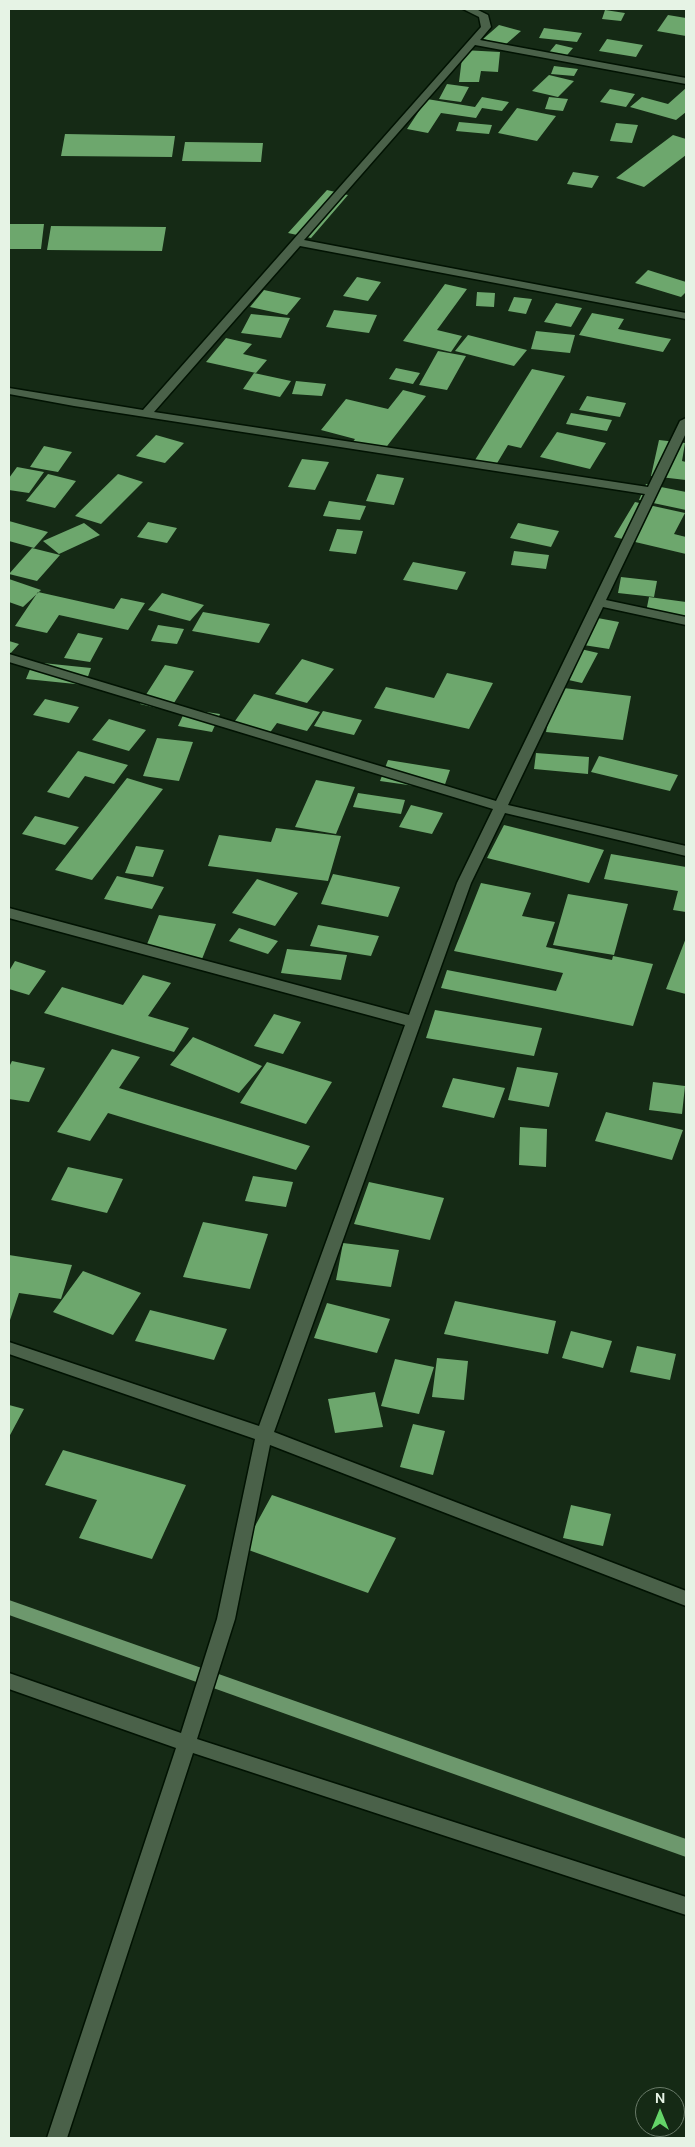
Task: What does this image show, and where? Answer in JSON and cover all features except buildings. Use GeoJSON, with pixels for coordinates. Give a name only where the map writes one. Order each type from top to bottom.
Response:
{"type":"FeatureCollection","features":[{"type":"Feature","properties":{"kind":"street"},"geometry":{"type":"LineString","coordinates":[[146,414],[486,27],[483,15],[468,9]]}},
{"type":"Feature","properties":{"kind":"street"},"geometry":{"type":"LineString","coordinates":[[473,42],[686,80]]}},
{"type":"Feature","properties":{"kind":"street"},"geometry":{"type":"LineString","coordinates":[[296,242],[686,316]]}},
{"type":"Feature","properties":{"kind":"street"},"geometry":{"type":"LineString","coordinates":[[9,391],[146,414],[652,491]]}},
{"type":"Feature","properties":{"kind":"street"},"geometry":{"type":"LineString","coordinates":[[57,2138],[226,1619],[264,1435],[464,883],[652,491],[685,428]]}},
{"type":"Feature","properties":{"kind":"street"},"geometry":{"type":"LineString","coordinates":[[599,602],[686,621]]}},
{"type":"Feature","properties":{"kind":"street"},"geometry":{"type":"LineString","coordinates":[[9,658],[500,807],[686,851]]}},
{"type":"Feature","properties":{"kind":"street"},"geometry":{"type":"LineString","coordinates":[[9,913],[414,1022]]}},
{"type":"Feature","properties":{"kind":"street"},"geometry":{"type":"LineString","coordinates":[[9,1348],[264,1435],[686,1599]]}},
{"type":"Feature","properties":{"kind":"street"},"geometry":{"type":"LineString","coordinates":[[9,1681],[186,1743],[686,1906]]}},
{"type":"Feature","properties":{"kind":"waterway"},"geometry":{"type":"LineString","coordinates":[[9,1607],[686,1848]]}}]}
